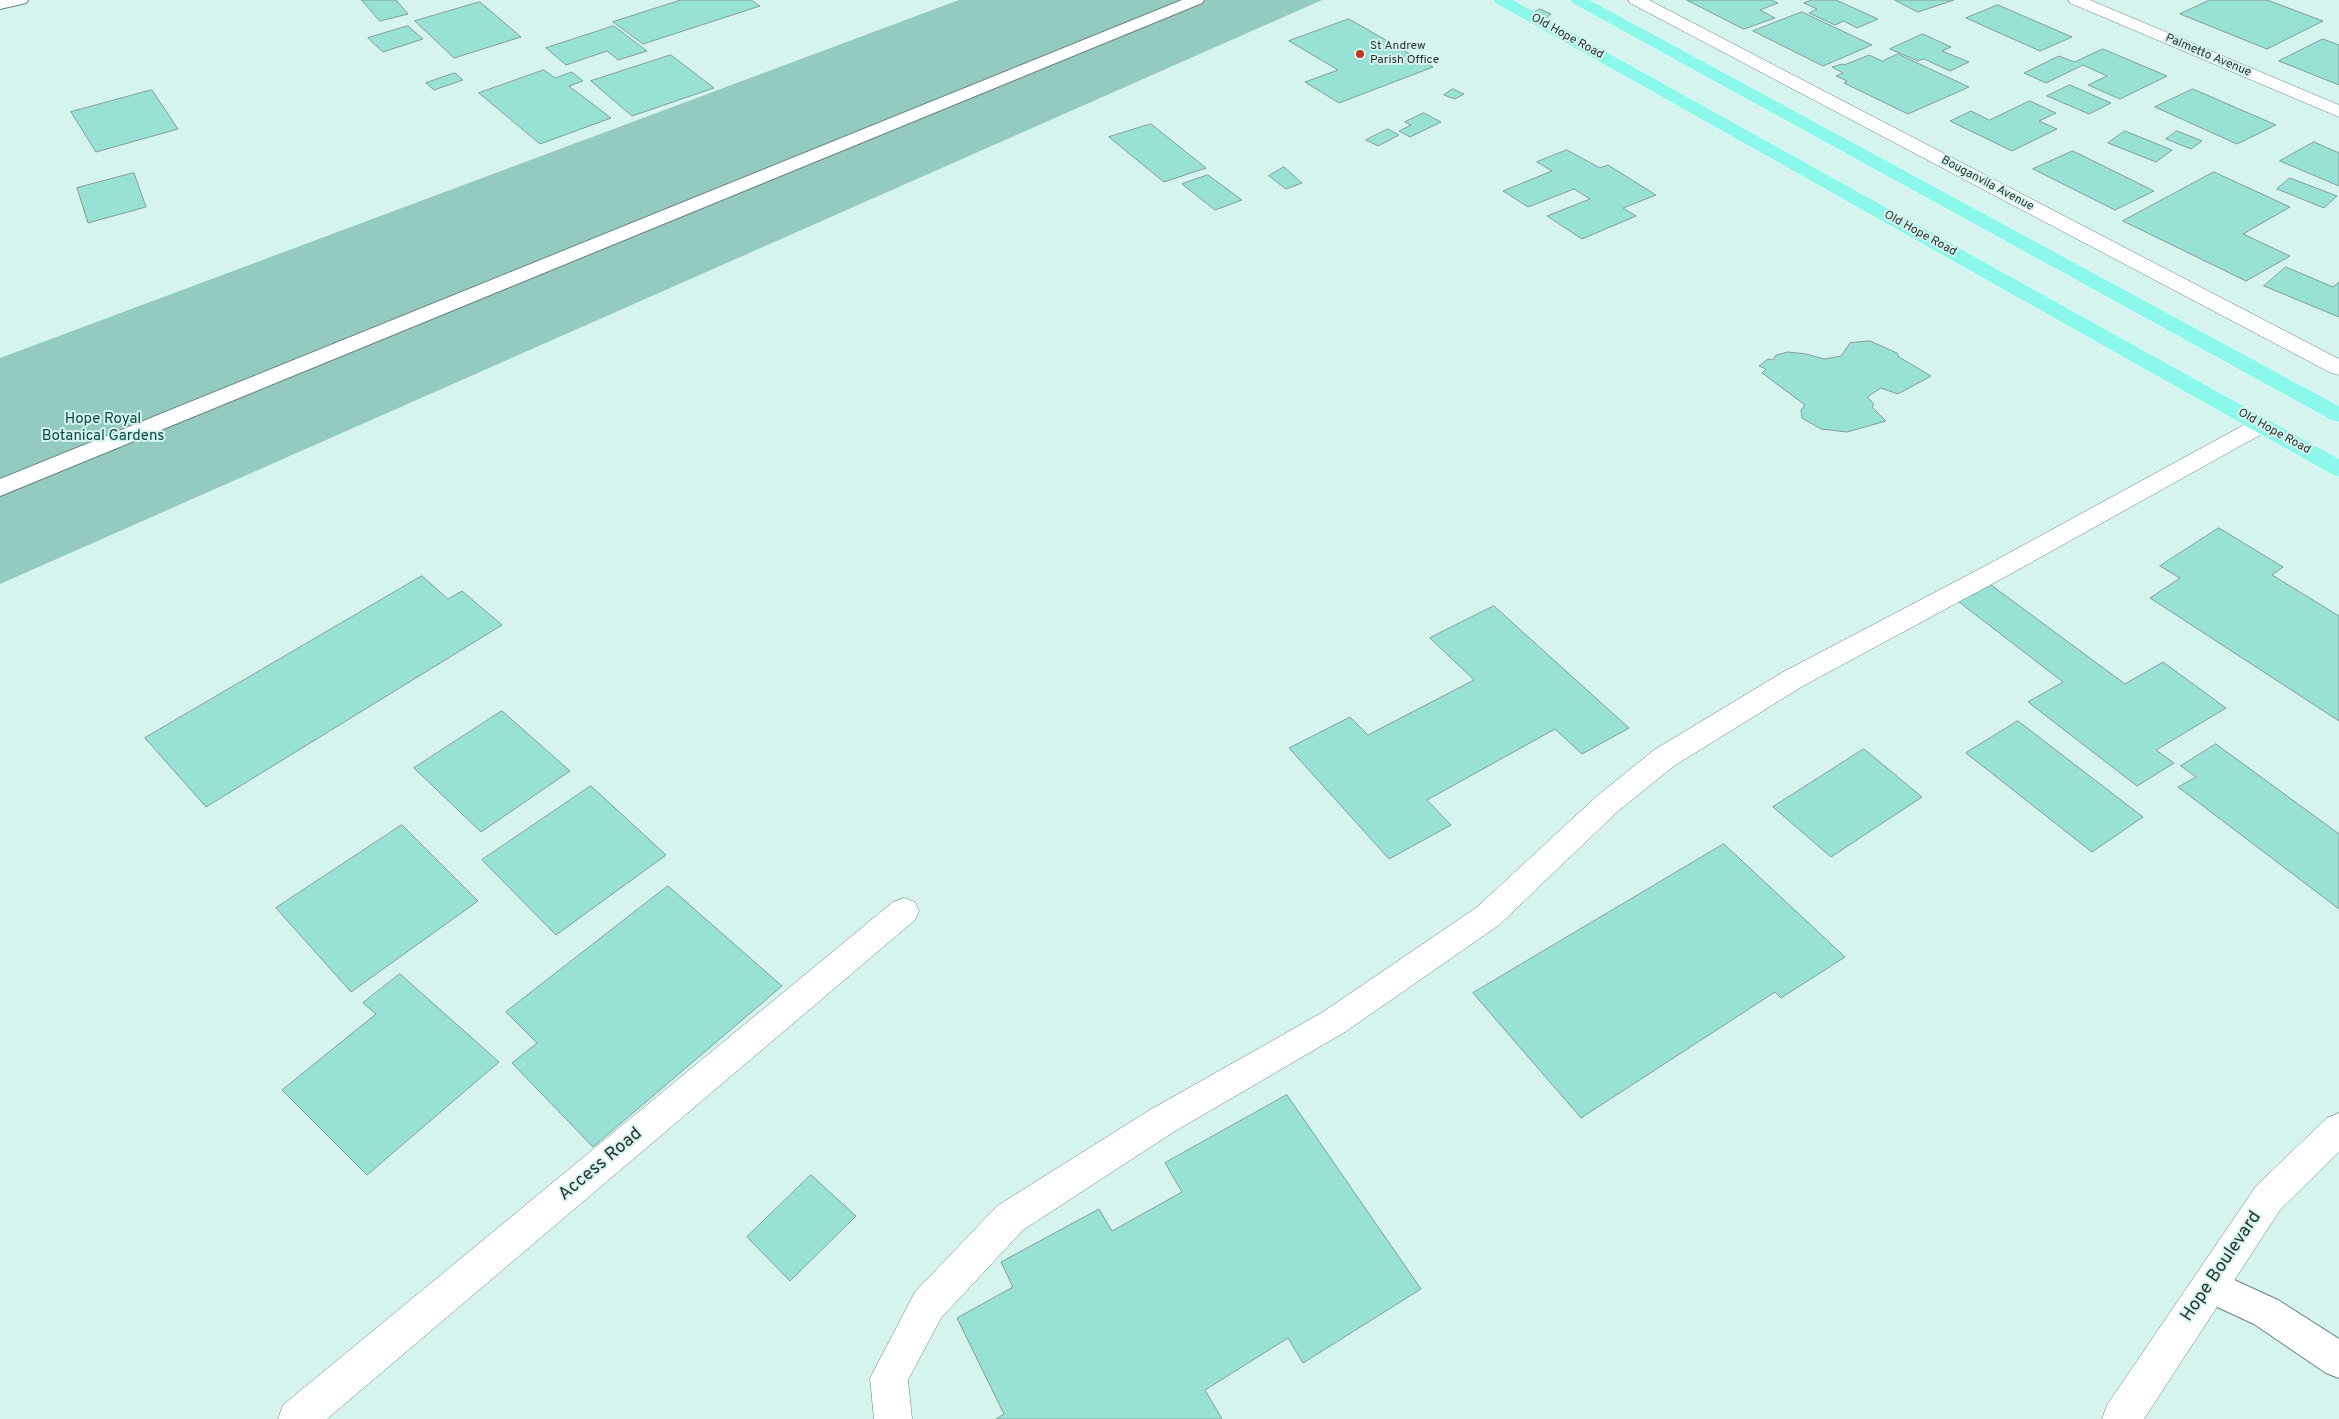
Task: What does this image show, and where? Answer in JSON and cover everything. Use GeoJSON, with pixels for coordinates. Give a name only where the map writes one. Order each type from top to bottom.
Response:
{"type":"FeatureCollection","features":[{"type":"Feature","properties":{"kind":"main road","name":"Old Hope Road"},"geometry":{"type":"LineString","coordinates":[[1502,0],[2339,469]]}},
{"type":"Feature","properties":{"kind":"main road"},"geometry":{"type":"LineString","coordinates":[[1578,0],[2339,414]]}},
{"type":"Feature","properties":{"kind":"street","name":"Bouganvila Avenue"},"geometry":{"type":"LineString","coordinates":[[1636,0],[2339,368]]}},
{"type":"Feature","properties":{"kind":"street","name":"Palmetto Avenue"},"geometry":{"type":"LineString","coordinates":[[2076,0],[2339,112]]}},
{"type":"Feature","properties":{"kind":"street"},"geometry":{"type":"LineString","coordinates":[[893,1419],[889,1378],[928,1305],[1010,1218],[1160,1122],[1334,1022],[1488,916],[1607,804],[1664,758],[1792,679],[1996,572],[2261,425]]}},
{"type":"Feature","properties":{"kind":"street","name":"Access Road"},"geometry":{"type":"LineString","coordinates":[[297,1419],[904,911]]}},
{"type":"Feature","properties":{"kind":"street","name":"Hope Boulevard"},"geometry":{"type":"LineString","coordinates":[[2121,1419],[2268,1198],[2339,1129]]}},
{"type":"Feature","properties":{"kind":"lane"},"geometry":{"type":"LineString","coordinates":[[0,4],[20,0]]}},
{"type":"Feature","properties":{"kind":"lane"},"geometry":{"type":"LineString","coordinates":[[0,488],[1196,0]]}},
{"type":"Feature","properties":{"kind":"lane"},"geometry":{"type":"LineString","coordinates":[[2210,1286],[2266,1312],[2339,1360]]}},
{"type":"Feature","properties":{"kind":"green space","name":"Hope Royal Botanical Gardens"},"geometry":{"type":"Polygon","coordinates":[[[959,0],[1322,0],[0,584],[0,358],[959,0]]]}},
{"type":"Feature","properties":{"kind":"building"},"geometry":{"type":"Polygon","coordinates":[[[362,0],[396,0],[408,14],[380,21],[362,0]]]}},
{"type":"Feature","properties":{"kind":"building"},"geometry":{"type":"Polygon","coordinates":[[[681,0],[751,0],[760,6],[643,44],[613,22],[681,0]]]}},
{"type":"Feature","properties":{"kind":"building"},"geometry":{"type":"Polygon","coordinates":[[[1687,0],[1771,0],[1778,3],[1760,10],[1775,18],[1744,29],[1687,0]]]}},
{"type":"Feature","properties":{"kind":"building"},"geometry":{"type":"Polygon","coordinates":[[[1812,0],[1836,0],[1878,19],[1857,28],[1844,21],[1835,25],[1809,13],[1817,9],[1804,3],[1812,0]]]}},
{"type":"Feature","properties":{"kind":"building"},"geometry":{"type":"Polygon","coordinates":[[[1895,0],[1954,0],[1918,12],[1895,0]]]}},
{"type":"Feature","properties":{"kind":"building"},"geometry":{"type":"Polygon","coordinates":[[[2210,0],[2267,0],[2323,21],[2267,49],[2180,14],[2210,0]]]}},
{"type":"Feature","properties":{"kind":"building"},"geometry":{"type":"Polygon","coordinates":[[[480,2],[521,37],[454,58],[415,21],[480,2]]]}},
{"type":"Feature","properties":{"kind":"building"},"geometry":{"type":"Polygon","coordinates":[[[1998,5],[2072,37],[2040,51],[1966,18],[1998,5]]]}},
{"type":"Feature","properties":{"kind":"building"},"geometry":{"type":"Polygon","coordinates":[[[1540,9],[1551,14],[1546,18],[1533,13],[1540,9]]]}},
{"type":"Feature","properties":{"kind":"building"},"geometry":{"type":"Polygon","coordinates":[[[1802,12],[1872,45],[1823,66],[1753,31],[1802,12]]]}},
{"type":"Feature","properties":{"kind":"building","name":"St Andrew Parish Office"},"geometry":{"type":"Polygon","coordinates":[[[1349,19],[1433,67],[1339,103],[1305,82],[1338,70],[1289,41],[1349,19]]]}},
{"type":"Feature","properties":{"kind":"building"},"geometry":{"type":"Polygon","coordinates":[[[408,26],[423,39],[383,52],[368,38],[408,26]]]}},
{"type":"Feature","properties":{"kind":"building"},"geometry":{"type":"Polygon","coordinates":[[[614,26],[647,51],[618,60],[607,51],[566,65],[546,48],[614,26]]]}},
{"type":"Feature","properties":{"kind":"building"},"geometry":{"type":"Polygon","coordinates":[[[1923,34],[1951,47],[1942,51],[1969,62],[1950,71],[1924,59],[1918,61],[1890,49],[1923,34]]]}},
{"type":"Feature","properties":{"kind":"building"},"geometry":{"type":"Polygon","coordinates":[[[2323,39],[2339,45],[2339,85],[2279,61],[2323,39]]]}},
{"type":"Feature","properties":{"kind":"building"},"geometry":{"type":"Polygon","coordinates":[[[2103,49],[2167,76],[2120,99],[2088,85],[2107,76],[2083,65],[2046,83],[2024,73],[2059,56],[2074,62],[2103,49]]]}},
{"type":"Feature","properties":{"kind":"building"},"geometry":{"type":"Polygon","coordinates":[[[1898,54],[1969,87],[1908,114],[1844,83],[1847,81],[1836,76],[1843,73],[1832,67],[1844,65],[1869,55],[1882,61],[1898,54]]]}},
{"type":"Feature","properties":{"kind":"building"},"geometry":{"type":"Polygon","coordinates":[[[671,55],[714,88],[632,116],[591,81],[671,55]]]}},
{"type":"Feature","properties":{"kind":"building"},"geometry":{"type":"Polygon","coordinates":[[[544,70],[555,78],[572,72],[583,81],[569,86],[611,118],[540,144],[479,93],[544,70]]]}},
{"type":"Feature","properties":{"kind":"building"},"geometry":{"type":"Polygon","coordinates":[[[455,73],[463,80],[434,90],[426,83],[455,73]]]}},
{"type":"Feature","properties":{"kind":"building"},"geometry":{"type":"Polygon","coordinates":[[[2070,85],[2111,103],[2089,114],[2047,96],[2070,85]]]}},
{"type":"Feature","properties":{"kind":"building"},"geometry":{"type":"Polygon","coordinates":[[[1453,89],[1464,94],[1455,99],[1444,95],[1453,89]]]}},
{"type":"Feature","properties":{"kind":"building"},"geometry":{"type":"Polygon","coordinates":[[[2193,89],[2276,125],[2237,144],[2155,107],[2193,89]]]}},
{"type":"Feature","properties":{"kind":"building"},"geometry":{"type":"Polygon","coordinates":[[[152,90],[178,129],[96,152],[71,112],[152,90]]]}},
{"type":"Feature","properties":{"kind":"building"},"geometry":{"type":"Polygon","coordinates":[[[2030,101],[2056,113],[2039,121],[2057,129],[2012,151],[1950,121],[1971,111],[1989,120],[2030,101]]]}},
{"type":"Feature","properties":{"kind":"building"},"geometry":{"type":"Polygon","coordinates":[[[1424,113],[1441,122],[1410,137],[1399,131],[1411,125],[1405,122],[1424,113]]]}},
{"type":"Feature","properties":{"kind":"building"},"geometry":{"type":"Polygon","coordinates":[[[1151,124],[1206,168],[1164,182],[1109,137],[1151,124]]]}},
{"type":"Feature","properties":{"kind":"building"},"geometry":{"type":"Polygon","coordinates":[[[1388,129],[1399,135],[1378,146],[1366,140],[1388,129]]]}},
{"type":"Feature","properties":{"kind":"building"},"geometry":{"type":"Polygon","coordinates":[[[2125,131],[2172,150],[2156,162],[2108,143],[2125,131]]]}},
{"type":"Feature","properties":{"kind":"building"},"geometry":{"type":"Polygon","coordinates":[[[2177,131],[2202,141],[2191,149],[2166,139],[2177,131]]]}},
{"type":"Feature","properties":{"kind":"building"},"geometry":{"type":"Polygon","coordinates":[[[2314,142],[2339,153],[2339,186],[2280,161],[2314,142]]]}},
{"type":"Feature","properties":{"kind":"building"},"geometry":{"type":"Polygon","coordinates":[[[1567,150],[1600,168],[1608,165],[1656,195],[1623,208],[1636,216],[1582,239],[1547,216],[1590,199],[1574,189],[1528,207],[1503,191],[1552,171],[1537,162],[1567,150]]]}},
{"type":"Feature","properties":{"kind":"building"},"geometry":{"type":"Polygon","coordinates":[[[2073,151],[2154,191],[2115,210],[2033,169],[2073,151]]]}},
{"type":"Feature","properties":{"kind":"building"},"geometry":{"type":"Polygon","coordinates":[[[1284,167],[1302,183],[1286,189],[1269,176],[1284,167]]]}},
{"type":"Feature","properties":{"kind":"building"},"geometry":{"type":"Polygon","coordinates":[[[2214,172],[2290,207],[2243,234],[2290,256],[2246,281],[2123,221],[2214,172]]]}},
{"type":"Feature","properties":{"kind":"building"},"geometry":{"type":"Polygon","coordinates":[[[134,173],[146,207],[88,223],[77,188],[134,173]]]}},
{"type":"Feature","properties":{"kind":"building"},"geometry":{"type":"Polygon","coordinates":[[[1208,175],[1242,200],[1215,210],[1182,184],[1208,175]]]}},
{"type":"Feature","properties":{"kind":"building"},"geometry":{"type":"Polygon","coordinates":[[[2290,178],[2337,196],[2324,208],[2277,189],[2290,178]]]}},
{"type":"Feature","properties":{"kind":"building"},"geometry":{"type":"Polygon","coordinates":[[[2286,267],[2333,287],[2339,282],[2339,317],[2264,286],[2286,267]]]}},
{"type":"Feature","properties":{"kind":"building"},"geometry":{"type":"Polygon","coordinates":[[[1870,341],[1897,353],[1899,357],[1931,376],[1898,394],[1881,388],[1867,397],[1874,404],[1872,407],[1886,421],[1847,432],[1821,429],[1802,418],[1801,410],[1805,405],[1762,373],[1766,369],[1759,366],[1768,359],[1773,360],[1776,355],[1788,352],[1824,359],[1841,356],[1850,343],[1870,341]]]}},
{"type":"Feature","properties":{"kind":"building"},"geometry":{"type":"Polygon","coordinates":[[[2219,528],[2283,567],[2272,575],[2339,616],[2339,721],[2150,598],[2180,578],[2160,566],[2219,528]]]}},
{"type":"Feature","properties":{"kind":"building"},"geometry":{"type":"Polygon","coordinates":[[[422,576],[448,599],[462,591],[502,625],[206,807],[145,738],[422,576]]]}},
{"type":"Feature","properties":{"kind":"building"},"geometry":{"type":"Polygon","coordinates":[[[1991,585],[2125,684],[2163,662],[2226,708],[2156,750],[2174,763],[2137,786],[2028,702],[2063,682],[1959,602],[1991,585]]]}},
{"type":"Feature","properties":{"kind":"building"},"geometry":{"type":"Polygon","coordinates":[[[1494,606],[1629,728],[1582,754],[1555,729],[1427,800],[1451,825],[1389,859],[1289,748],[1350,717],[1368,735],[1474,680],[1430,638],[1494,606]]]}},
{"type":"Feature","properties":{"kind":"building"},"geometry":{"type":"Polygon","coordinates":[[[502,711],[570,771],[481,832],[414,768],[502,711]]]}},
{"type":"Feature","properties":{"kind":"building"},"geometry":{"type":"Polygon","coordinates":[[[2018,721],[2143,817],[2092,852],[1966,753],[2018,721]]]}},
{"type":"Feature","properties":{"kind":"building"},"geometry":{"type":"Polygon","coordinates":[[[2216,744],[2339,834],[2339,909],[2178,787],[2196,777],[2181,766],[2216,744]]]}},
{"type":"Feature","properties":{"kind":"building"},"geometry":{"type":"Polygon","coordinates":[[[1864,749],[1922,797],[1831,857],[1773,807],[1864,749]]]}},
{"type":"Feature","properties":{"kind":"building"},"geometry":{"type":"Polygon","coordinates":[[[591,786],[666,855],[556,935],[482,860],[591,786]]]}},
{"type":"Feature","properties":{"kind":"building"},"geometry":{"type":"Polygon","coordinates":[[[402,825],[478,901],[351,992],[276,908],[402,825]]]}},
{"type":"Feature","properties":{"kind":"building"},"geometry":{"type":"Polygon","coordinates":[[[1724,844],[1845,957],[1781,998],[1775,992],[1581,1118],[1473,993],[1724,844]]]}},
{"type":"Feature","properties":{"kind":"building"},"geometry":{"type":"Polygon","coordinates":[[[668,886],[782,986],[593,1147],[512,1063],[537,1043],[506,1012],[668,886]]]}},
{"type":"Feature","properties":{"kind":"building"},"geometry":{"type":"Polygon","coordinates":[[[400,974],[499,1062],[367,1175],[282,1090],[376,1014],[363,1003],[400,974]]]}},
{"type":"Feature","properties":{"kind":"building"},"geometry":{"type":"Polygon","coordinates":[[[1287,1095],[1421,1289],[1303,1363],[1288,1338],[1205,1390],[1222,1419],[996,1419],[1004,1414],[957,1318],[1013,1287],[1001,1262],[1099,1209],[1112,1231],[1182,1192],[1165,1163],[1287,1095]]]}},
{"type":"Feature","properties":{"kind":"building"},"geometry":{"type":"Polygon","coordinates":[[[811,1175],[856,1216],[790,1281],[747,1237],[811,1175]]]}},
{"type":"Feature","properties":{"kind":"place","name":"St Andrew Parish Office"},"geometry":{"type":"Point","coordinates":[1360,54]}}]}
